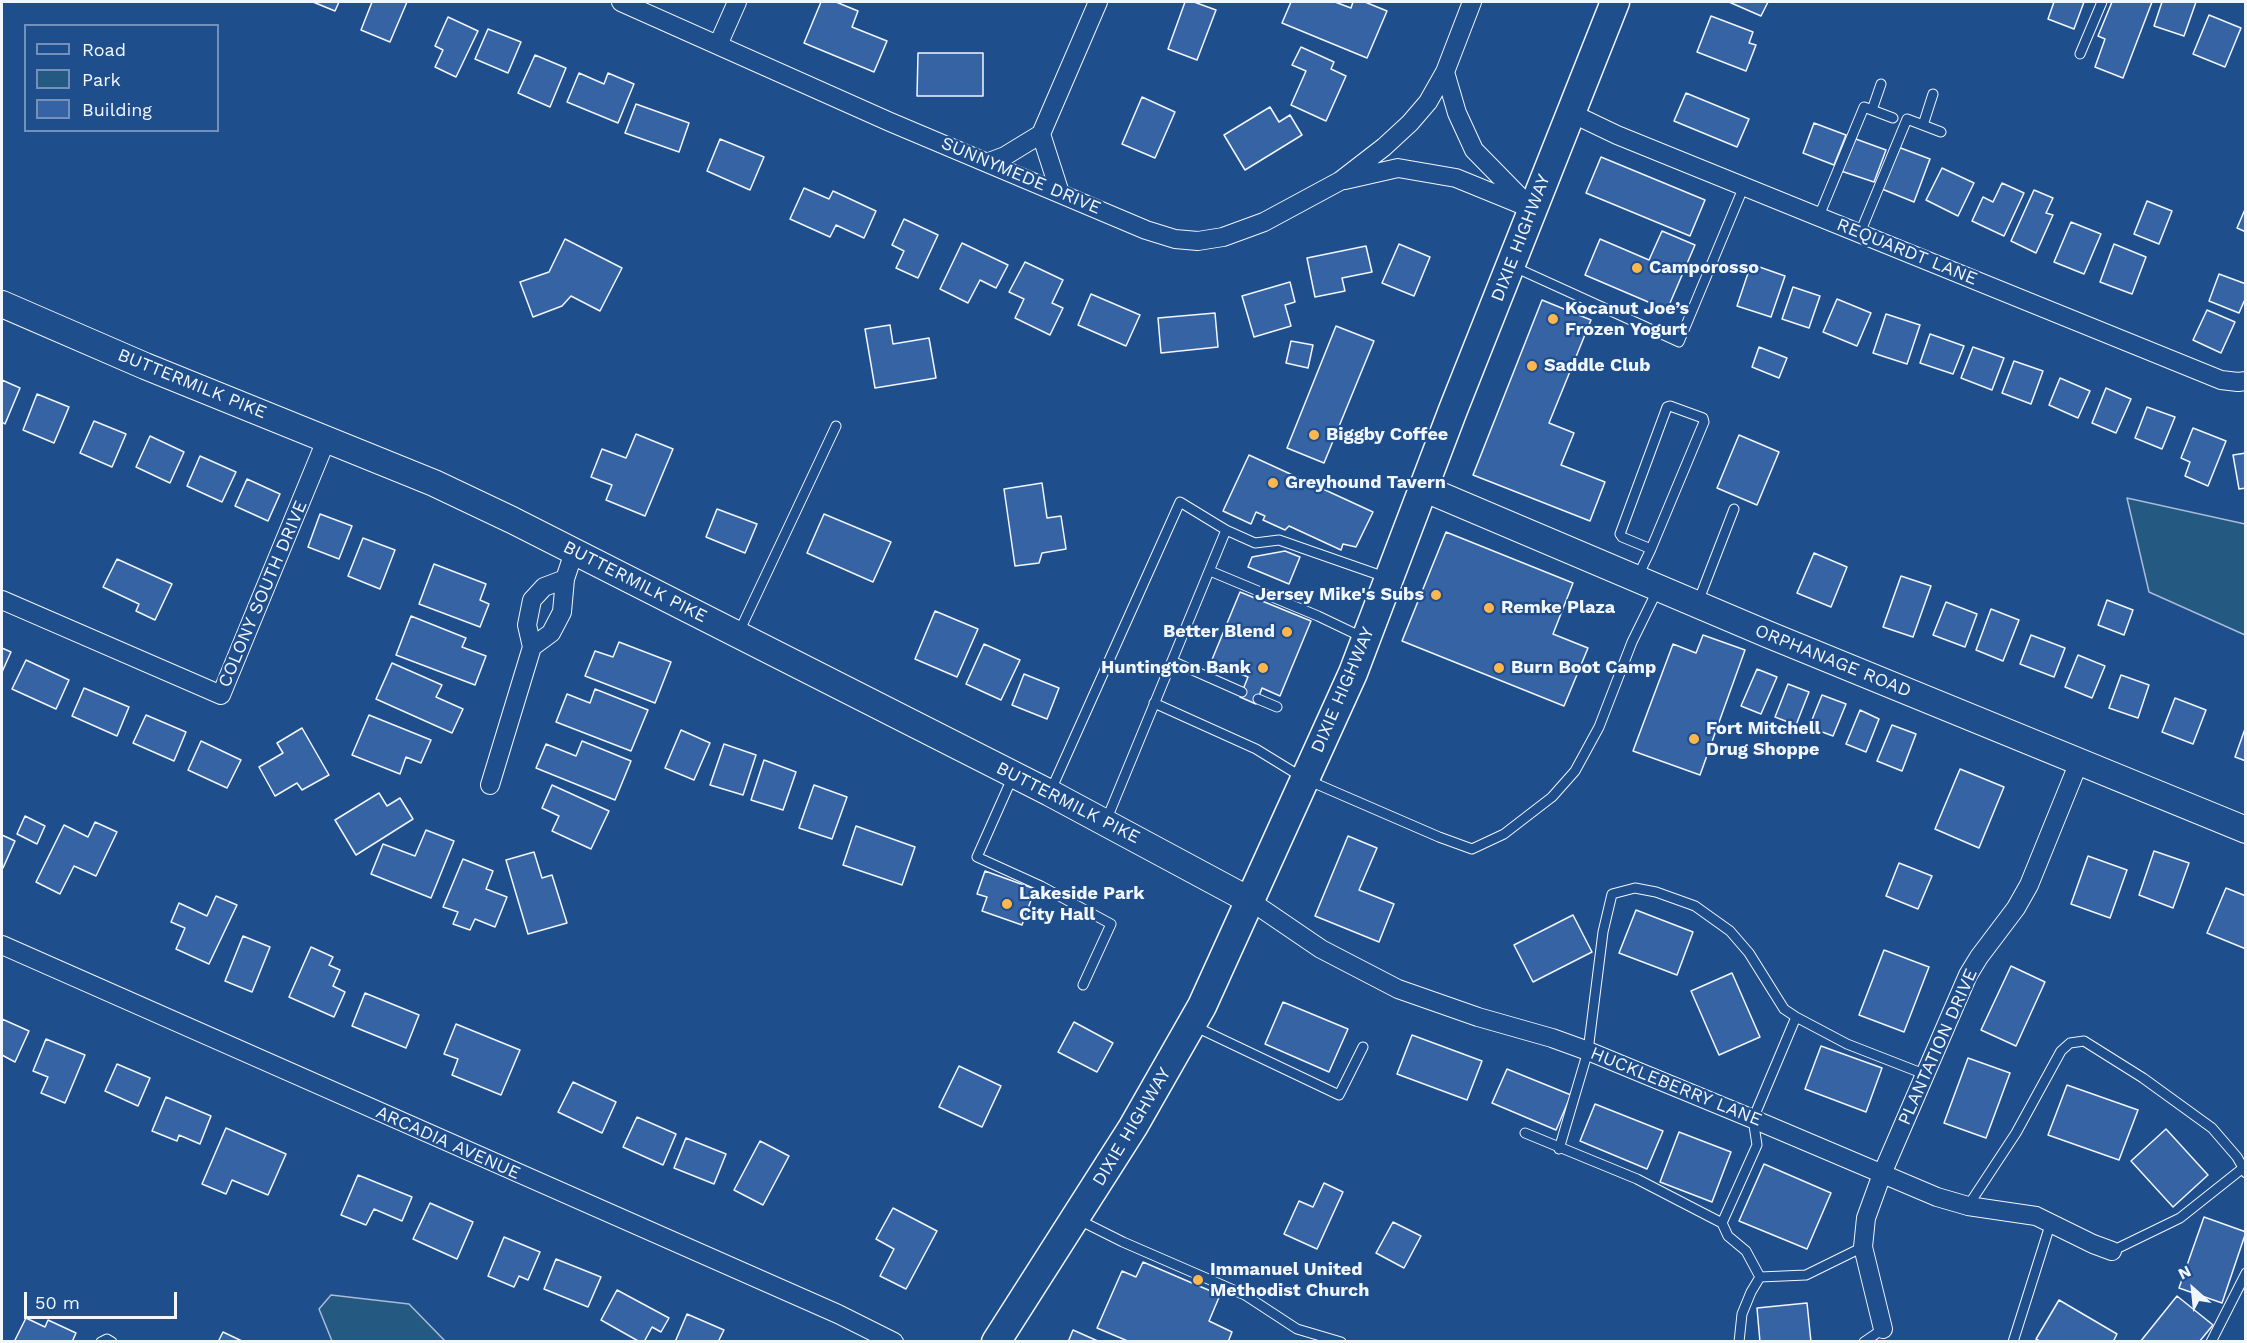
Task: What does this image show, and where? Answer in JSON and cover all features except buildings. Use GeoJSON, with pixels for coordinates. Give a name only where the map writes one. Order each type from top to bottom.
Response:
{"type":"FeatureCollection","features":[{"type":"Feature","properties":{"kind":"main road","name":"DIXIE HIGHWAY"},"geometry":{"type":"LineString","coordinates":[[996,1341],[1133,1127],[1192,1025],[1353,673],[1510,265],[1615,2]]}},
{"type":"Feature","properties":{"kind":"main road","name":"BUTTERMILK PIKE"},"geometry":{"type":"LineString","coordinates":[[2,304],[145,366],[327,438],[444,488],[1106,821],[1249,900]]}},
{"type":"Feature","properties":{"kind":"main road","name":"ORPHANAGE ROAD"},"geometry":{"type":"LineString","coordinates":[[1423,488],[1697,604],[2246,830]]}},
{"type":"Feature","properties":{"kind":"street","name":"SUNNYMEDE DRIVE"},"geometry":{"type":"LineString","coordinates":[[621,2],[890,122],[1146,230],[1175,239],[1198,241],[1223,237],[1264,222],[1340,181],[1384,147],[1410,123],[1428,102],[1445,72],[1472,2]]}},
{"type":"Feature","properties":{"kind":"street"},"geometry":{"type":"LineString","coordinates":[[718,45],[737,2]]}},
{"type":"Feature","properties":{"kind":"street"},"geometry":{"type":"LineString","coordinates":[[989,162],[1005,156],[1041,134],[1098,2]]}},
{"type":"Feature","properties":{"kind":"street"},"geometry":{"type":"LineString","coordinates":[[1445,72],[1457,113],[1474,150],[1532,209]]}},
{"type":"Feature","properties":{"kind":"street","name":"REQUARDT LANE"},"geometry":{"type":"LineString","coordinates":[[1571,113],[1617,135],[2221,380],[2246,381]]}},
{"type":"Feature","properties":{"kind":"street"},"geometry":{"type":"LineString","coordinates":[[1041,134],[1060,193]]}},
{"type":"Feature","properties":{"kind":"street"},"geometry":{"type":"LineString","coordinates":[[1340,181],[1398,168],[1456,178],[1532,209]]}},
{"type":"Feature","properties":{"kind":"street","name":"COLONY SOUTH DRIVE"},"geometry":{"type":"LineString","coordinates":[[2,600],[221,695],[327,438]]}},
{"type":"Feature","properties":{"kind":"street"},"geometry":{"type":"LineString","coordinates":[[532,647],[551,633],[562,612],[565,579],[574,552]]}},
{"type":"Feature","properties":{"kind":"street"},"geometry":{"type":"LineString","coordinates":[[490,785],[532,647],[527,625],[532,600],[544,587],[565,579]]}},
{"type":"Feature","properties":{"kind":"street","name":"PLANTATION DRIVE"},"geometry":{"type":"LineString","coordinates":[[1883,1329],[1863,1248],[1866,1218],[1882,1174],[1968,975],[2016,908],[2029,885],[2079,762]]}},
{"type":"Feature","properties":{"kind":"street","name":"HUCKLEBERRY LANE"},"geometry":{"type":"LineString","coordinates":[[1249,900],[1321,949],[1398,989],[1478,1017],[1588,1051],[1937,1197],[1968,1206],[2036,1216],[2112,1251]]}},
{"type":"Feature","properties":{"kind":"street","name":"ARCADIA AVENUE"},"geometry":{"type":"LineString","coordinates":[[2,945],[838,1314],[894,1341]]}},
{"type":"Feature","properties":{"kind":"lane"},"geometry":{"type":"LineString","coordinates":[[2080,54],[2102,2]]}},
{"type":"Feature","properties":{"kind":"lane"},"geometry":{"type":"LineString","coordinates":[[1872,110],[1881,84]]}},
{"type":"Feature","properties":{"kind":"lane"},"geometry":{"type":"LineString","coordinates":[[1923,125],[1934,94]]}},
{"type":"Feature","properties":{"kind":"lane"},"geometry":{"type":"LineString","coordinates":[[1819,216],[1864,107],[1893,118]]}},
{"type":"Feature","properties":{"kind":"lane"},"geometry":{"type":"LineString","coordinates":[[1860,233],[1907,119],[1941,132]]}},
{"type":"Feature","properties":{"kind":"lane"},"geometry":{"type":"LineString","coordinates":[[1510,265],[1679,342],[1744,186]]}},
{"type":"Feature","properties":{"kind":"lane"},"geometry":{"type":"LineString","coordinates":[[1154,703],[1256,749],[1305,779],[1472,849],[1504,834],[1551,797],[1575,771],[1599,727],[1632,642],[1648,582],[1651,549],[1704,423],[1703,418],[1670,406],[1667,407],[1620,534],[1622,537],[1651,549]]}},
{"type":"Feature","properties":{"kind":"lane"},"geometry":{"type":"LineString","coordinates":[[738,634],[837,426]]}},
{"type":"Feature","properties":{"kind":"lane"},"geometry":{"type":"LineString","coordinates":[[1050,793],[1180,502],[1227,530],[1255,543],[1279,540],[1389,579]]}},
{"type":"Feature","properties":{"kind":"lane"},"geometry":{"type":"LineString","coordinates":[[1697,604],[1734,509]]}},
{"type":"Feature","properties":{"kind":"lane"},"geometry":{"type":"LineString","coordinates":[[1106,821],[1227,530]]}},
{"type":"Feature","properties":{"kind":"lane"},"geometry":{"type":"LineString","coordinates":[[1210,571],[1318,615],[1366,638]]}},
{"type":"Feature","properties":{"kind":"lane"},"geometry":{"type":"LineString","coordinates":[[1172,661],[1242,692]]}},
{"type":"Feature","properties":{"kind":"lane"},"geometry":{"type":"LineString","coordinates":[[1258,699],[1277,707]]}},
{"type":"Feature","properties":{"kind":"lane"},"geometry":{"type":"LineString","coordinates":[[1014,774],[977,857],[1041,886],[1111,924],[1083,985]]}},
{"type":"Feature","properties":{"kind":"lane"},"geometry":{"type":"LineString","coordinates":[[1559,1149],[1588,1051],[1602,932],[1612,894],[1635,888],[1656,891],[1695,906],[1730,931],[1749,954],[1784,1009],[1796,1017],[1847,1044],[1924,1074]]}},
{"type":"Feature","properties":{"kind":"lane"},"geometry":{"type":"LineString","coordinates":[[1722,1223],[1757,1145],[1753,1119],[1796,1017]]}},
{"type":"Feature","properties":{"kind":"lane"},"geometry":{"type":"LineString","coordinates":[[1192,1025],[1339,1095],[1363,1047]]}},
{"type":"Feature","properties":{"kind":"lane"},"geometry":{"type":"LineString","coordinates":[[1968,1206],[2016,1133],[2061,1052],[2070,1043],[2084,1041],[2143,1078],[2212,1128],[2244,1170],[2180,1218],[2112,1251]]}},
{"type":"Feature","properties":{"kind":"lane"},"geometry":{"type":"LineString","coordinates":[[1525,1133],[1559,1149],[1637,1179],[1722,1223],[1728,1236],[1746,1251],[1761,1277]]}},
{"type":"Feature","properties":{"kind":"lane"},"geometry":{"type":"LineString","coordinates":[[1075,1218],[1123,1242],[1245,1295],[1297,1329],[1341,1341]]}},
{"type":"Feature","properties":{"kind":"lane"},"geometry":{"type":"LineString","coordinates":[[2013,1341],[2051,1222]]}},
{"type":"Feature","properties":{"kind":"lane"},"geometry":{"type":"LineString","coordinates":[[1761,1277],[1806,1275],[1863,1248]]}},
{"type":"Feature","properties":{"kind":"lane"},"geometry":{"type":"LineString","coordinates":[[2211,1341],[2246,1273]]}},
{"type":"Feature","properties":{"kind":"lane"},"geometry":{"type":"LineString","coordinates":[[1739,1341],[1742,1314],[1750,1292],[1761,1277]]}},
{"type":"Feature","properties":{"kind":"lane"},"geometry":{"type":"LineString","coordinates":[[1864,1341],[1883,1329]]}},
{"type":"Feature","properties":{"kind":"lane"},"geometry":{"type":"LineString","coordinates":[[101,1341],[106,1339],[111,1341]]}},
{"type":"Feature","properties":{"kind":"green space"},"geometry":{"type":"Polygon","coordinates":[[[2127,498],[2245,524],[2245,635],[2149,592],[2127,498]]]}},
{"type":"Feature","properties":{"kind":"green space"},"geometry":{"type":"Polygon","coordinates":[[[331,1295],[409,1304],[445,1341],[332,1341],[319,1309],[331,1295]]]}},
{"type":"Feature","properties":{"kind":"place","name":"Camporosso"},"geometry":{"type":"Point","coordinates":[1637,268]}},
{"type":"Feature","properties":{"kind":"place","name":"Kocanut Joe’s Frozen Yogurt"},"geometry":{"type":"Point","coordinates":[1553,319]}},
{"type":"Feature","properties":{"kind":"place","name":"Saddle Club"},"geometry":{"type":"Point","coordinates":[1532,366]}},
{"type":"Feature","properties":{"kind":"place","name":"Biggby Coffee"},"geometry":{"type":"Point","coordinates":[1314,435]}},
{"type":"Feature","properties":{"kind":"place","name":"Greyhound Tavern"},"geometry":{"type":"Point","coordinates":[1273,483]}},
{"type":"Feature","properties":{"kind":"place","name":"Jersey Mike's Subs"},"geometry":{"type":"Point","coordinates":[1436,595]}},
{"type":"Feature","properties":{"kind":"place","name":"Remke Plaza"},"geometry":{"type":"Point","coordinates":[1489,608]}},
{"type":"Feature","properties":{"kind":"place","name":"Better Blend"},"geometry":{"type":"Point","coordinates":[1287,632]}},
{"type":"Feature","properties":{"kind":"place","name":"Huntington Bank"},"geometry":{"type":"Point","coordinates":[1263,668]}},
{"type":"Feature","properties":{"kind":"place","name":"Burn Boot Camp"},"geometry":{"type":"Point","coordinates":[1499,668]}},
{"type":"Feature","properties":{"kind":"place","name":"Fort Mitchell Drug Shoppe"},"geometry":{"type":"Point","coordinates":[1694,739]}},
{"type":"Feature","properties":{"kind":"place","name":"Lakeside Park City Hall"},"geometry":{"type":"Point","coordinates":[1007,904]}},
{"type":"Feature","properties":{"kind":"place","name":"Immanuel United Methodist Church"},"geometry":{"type":"Point","coordinates":[1198,1280]}}]}
